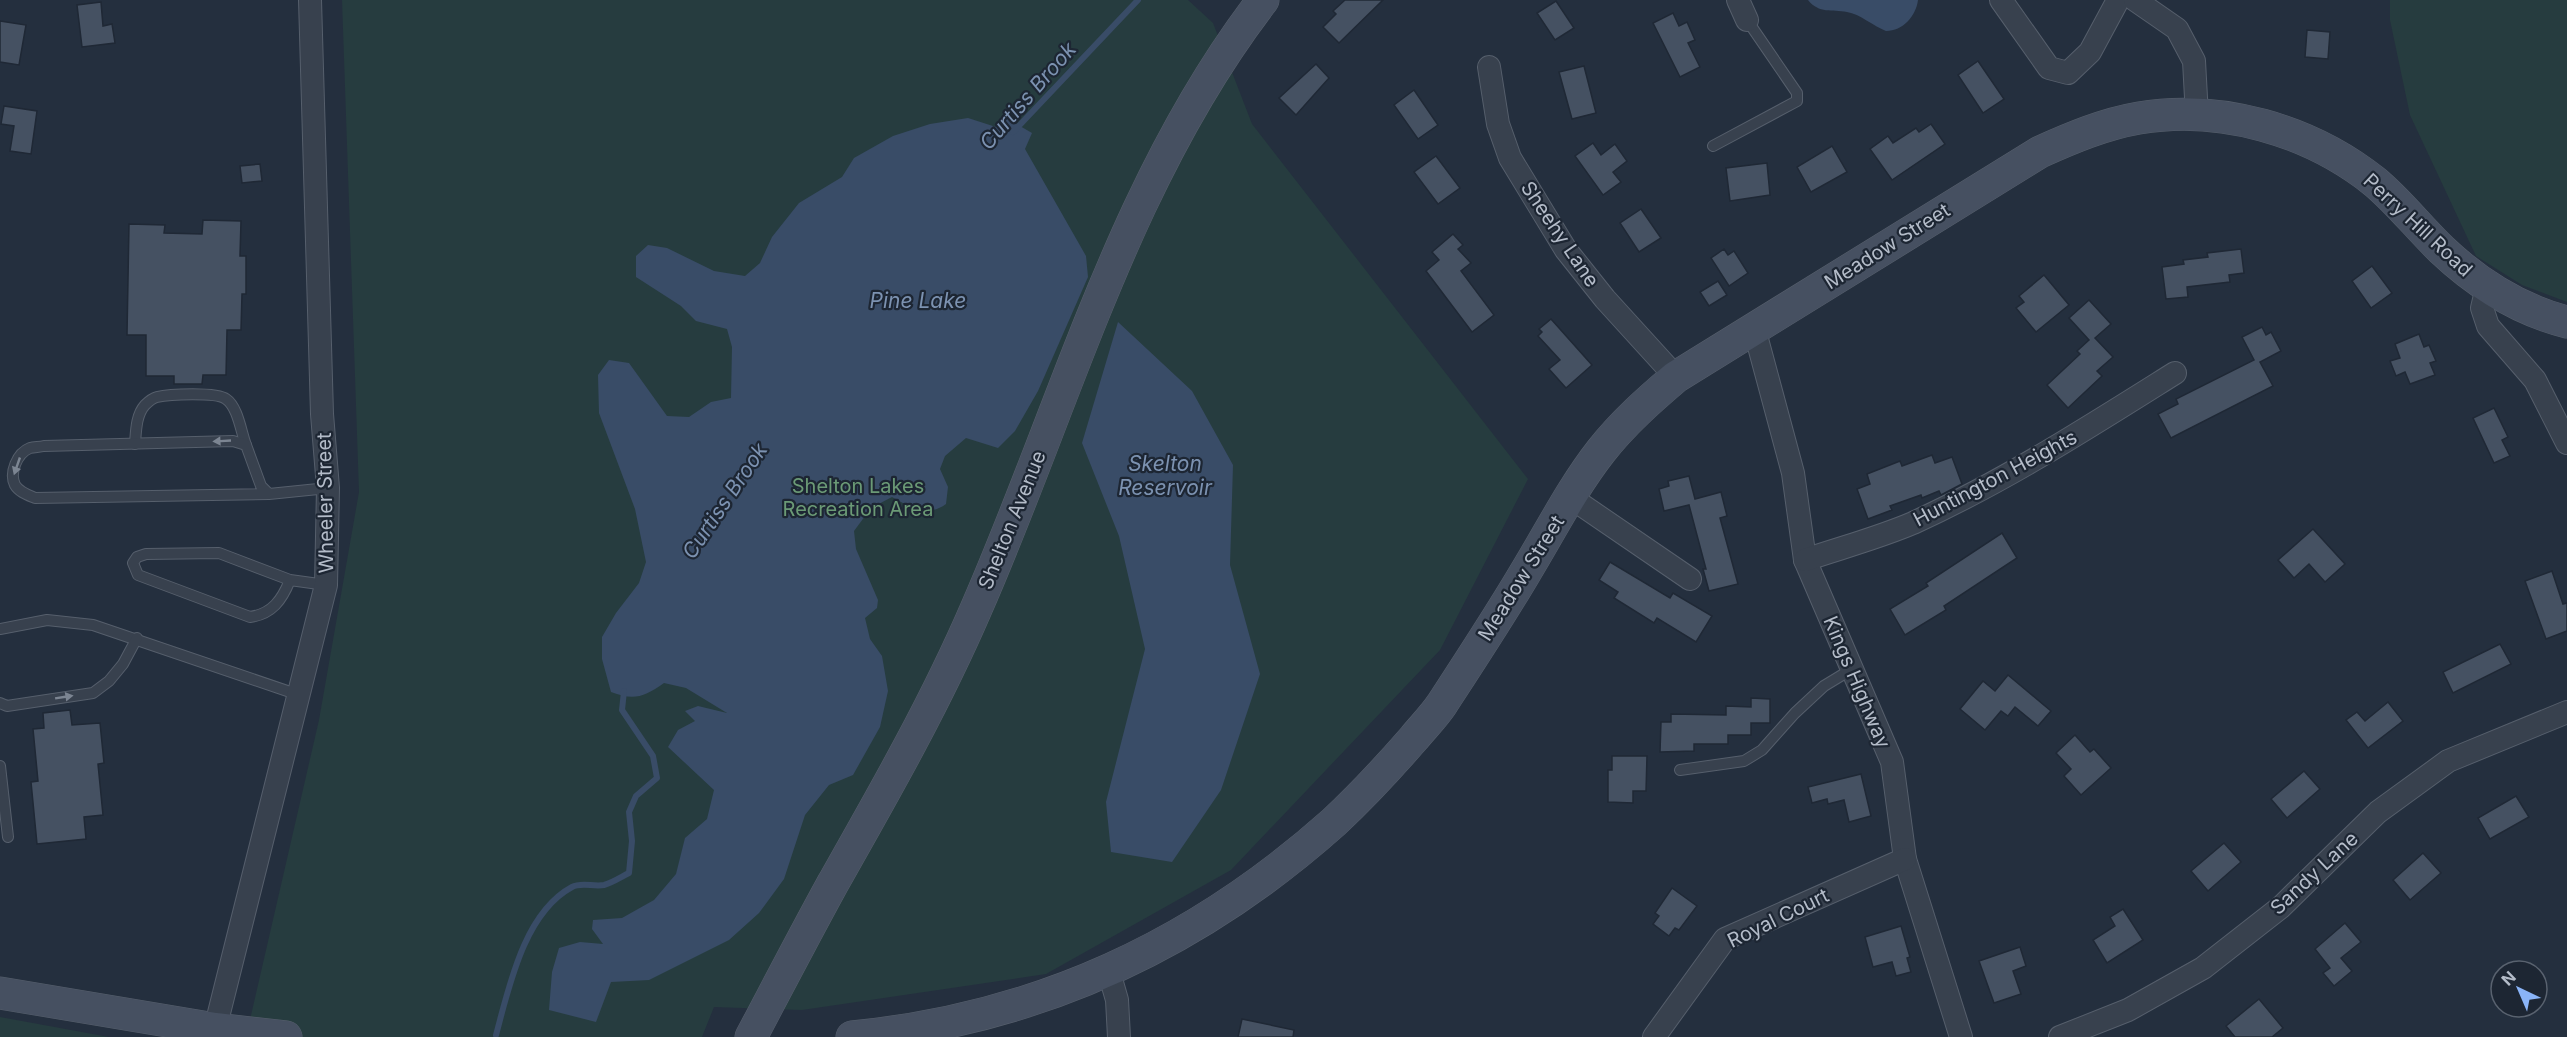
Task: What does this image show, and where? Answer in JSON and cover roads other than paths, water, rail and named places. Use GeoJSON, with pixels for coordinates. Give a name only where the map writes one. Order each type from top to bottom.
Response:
{"type":"FeatureCollection","features":[{"type":"Feature","properties":{"kind":"street","name":"Wheeler Street"},"geometry":{"type":"LineString","coordinates":[[215,1029],[326,585],[328,488],[322,414],[310,0]]}},
{"type":"Feature","properties":{"kind":"street","name":"Shelton Avenue"},"geometry":{"type":"LineString","coordinates":[[751,1037],[950,667],[1009,531],[1111,272],[1159,166],[1205,82],[1263,0]]}},
{"type":"Feature","properties":{"kind":"street"},"geometry":{"type":"LineString","coordinates":[[2001,0],[2049,68],[2068,73],[2090,52],[2118,0]]}},
{"type":"Feature","properties":{"kind":"street"},"geometry":{"type":"LineString","coordinates":[[2135,0],[2177,29],[2194,61],[2197,116]]}},
{"type":"Feature","properties":{"kind":"street","name":"Sheehy Lane"},"geometry":{"type":"LineString","coordinates":[[1489,67],[1498,124],[1510,158],[1566,250],[1605,299],[1676,377]]}},
{"type":"Feature","properties":{"kind":"street","name":"Perry Hill Road"},"geometry":{"type":"LineString","coordinates":[[2197,116],[2243,121],[2268,127],[2326,150],[2375,182],[2441,249],[2487,287],[2535,311],[2567,322]]}},
{"type":"Feature","properties":{"kind":"street","name":"Meadow Street"},"geometry":{"type":"LineString","coordinates":[[852,1037],[902,1032],[1048,995],[1108,972],[1175,939],[1241,897],[1299,853],[1371,789],[1440,707],[1600,452],[1631,416],[1676,377],[2040,152],[2079,135],[2138,118],[2197,116]]}},
{"type":"Feature","properties":{"kind":"street"},"geometry":{"type":"LineString","coordinates":[[2487,287],[2482,308],[2488,326],[2535,380],[2567,443]]}},
{"type":"Feature","properties":{"kind":"street","name":"Kings Highway"},"geometry":{"type":"LineString","coordinates":[[1754,328],[1793,473],[1805,561],[1892,762],[1905,859],[1961,1037]]}},
{"type":"Feature","properties":{"kind":"street","name":"Huntington Heights"},"geometry":{"type":"LineString","coordinates":[[1805,561],[1911,523],[1972,493],[2034,461],[2175,373]]}},
{"type":"Feature","properties":{"kind":"street"},"geometry":{"type":"LineString","coordinates":[[1570,497],[1690,579]]}},
{"type":"Feature","properties":{"kind":"street","name":"Sandy Lane"},"geometry":{"type":"LineString","coordinates":[[2060,1037],[2128,1010],[2203,968],[2281,907],[2378,812],[2448,761],[2567,712]]}},
{"type":"Feature","properties":{"kind":"street","name":"Royal Court"},"geometry":{"type":"LineString","coordinates":[[1654,1037],[1725,939],[1905,859]]}},
{"type":"Feature","properties":{"kind":"street"},"geometry":{"type":"LineString","coordinates":[[1108,972],[1117,1000],[1119,1037]]}},
{"type":"Feature","properties":{"kind":"street"},"geometry":{"type":"LineString","coordinates":[[0,993],[215,1029],[286,1037]]}},
{"type":"Feature","properties":{"kind":"lane"},"geometry":{"type":"LineString","coordinates":[[1713,146],[1797,101],[1797,93],[1742,10]]}},
{"type":"Feature","properties":{"kind":"lane"},"geometry":{"type":"LineString","coordinates":[[135,444],[141,411],[156,397],[221,396],[228,400],[234,410],[261,486],[269,494]]}},
{"type":"Feature","properties":{"kind":"lane"},"geometry":{"type":"LineString","coordinates":[[246,445],[233,441],[30,448],[21,454],[16,463],[13,478],[20,491],[35,498],[269,494],[328,488]]}},
{"type":"Feature","properties":{"kind":"lane"},"geometry":{"type":"LineString","coordinates":[[290,580],[283,598],[271,610],[260,616],[250,617],[138,575],[133,563],[137,558],[146,554],[219,553],[290,580],[326,585]]}},
{"type":"Feature","properties":{"kind":"lane"},"geometry":{"type":"LineString","coordinates":[[0,628],[47,620],[93,625],[299,695]]}},
{"type":"Feature","properties":{"kind":"lane"},"geometry":{"type":"LineString","coordinates":[[3,705],[93,693],[109,681],[123,664],[136,638]]}},
{"type":"Feature","properties":{"kind":"lane"},"geometry":{"type":"LineString","coordinates":[[1680,770],[1744,761],[1762,750],[1795,713],[1824,686],[1852,669]]}},
{"type":"Feature","properties":{"kind":"lane"},"geometry":{"type":"LineString","coordinates":[[0,766],[8,837]]}},
{"type":"Feature","properties":{"kind":"water"},"geometry":{"type":"Polygon","coordinates":[[[1808,0],[1918,0],[1915,12],[1908,22],[1886,31],[1857,15],[1821,9],[1808,0]]]}},
{"type":"Feature","properties":{"kind":"water","name":"Pine Lake"},"geometry":{"type":"Polygon","coordinates":[[[1004,117],[1032,133],[1025,149],[1086,256],[1088,277],[1038,391],[1015,431],[998,448],[966,438],[945,456],[940,469],[948,487],[946,504],[925,511],[892,497],[871,508],[854,531],[856,549],[878,600],[877,608],[865,618],[870,639],[882,656],[888,691],[880,727],[853,775],[829,785],[805,815],[784,879],[759,913],[729,940],[649,980],[611,982],[596,1022],[549,1010],[552,972],[559,948],[580,942],[603,944],[592,929],[593,920],[622,918],[654,900],[676,874],[685,838],[707,819],[714,790],[668,747],[678,730],[695,721],[685,711],[698,706],[727,713],[686,688],[664,683],[651,692],[639,696],[626,696],[611,692],[602,659],[602,637],[616,613],[639,583],[646,562],[635,509],[599,413],[598,375],[609,360],[629,363],[667,416],[689,417],[711,402],[731,398],[732,347],[727,329],[696,321],[681,306],[636,277],[636,256],[648,245],[667,248],[714,271],[745,276],[760,263],[772,237],[799,203],[842,177],[854,158],[893,136],[930,124],[968,118],[996,127],[1004,117]]]}},
{"type":"Feature","properties":{"kind":"water","name":"Skelton Reservoir"},"geometry":{"type":"Polygon","coordinates":[[[1118,322],[1192,391],[1233,465],[1230,565],[1260,674],[1221,790],[1172,862],[1111,852],[1106,802],[1145,649],[1119,536],[1082,443],[1118,322]]]}},
{"type":"Feature","properties":{"kind":"waterway","name":"Curtiss Brook"},"geometry":{"type":"LineString","coordinates":[[1013,132],[1138,0]]}},
{"type":"Feature","properties":{"kind":"waterway","name":"Curtiss Brook"},"geometry":{"type":"LineString","coordinates":[[496,1035],[513,974],[530,933],[542,914],[555,899],[572,887],[604,885],[629,873],[632,841],[629,812],[636,796],[657,778],[653,756],[622,710],[624,691]]}},
{"type":"Feature","properties":{"kind":"park label","name":"Shelton Lakes Recreation Area"},"geometry":{"type":"Point","coordinates":[858,498]}}]}
